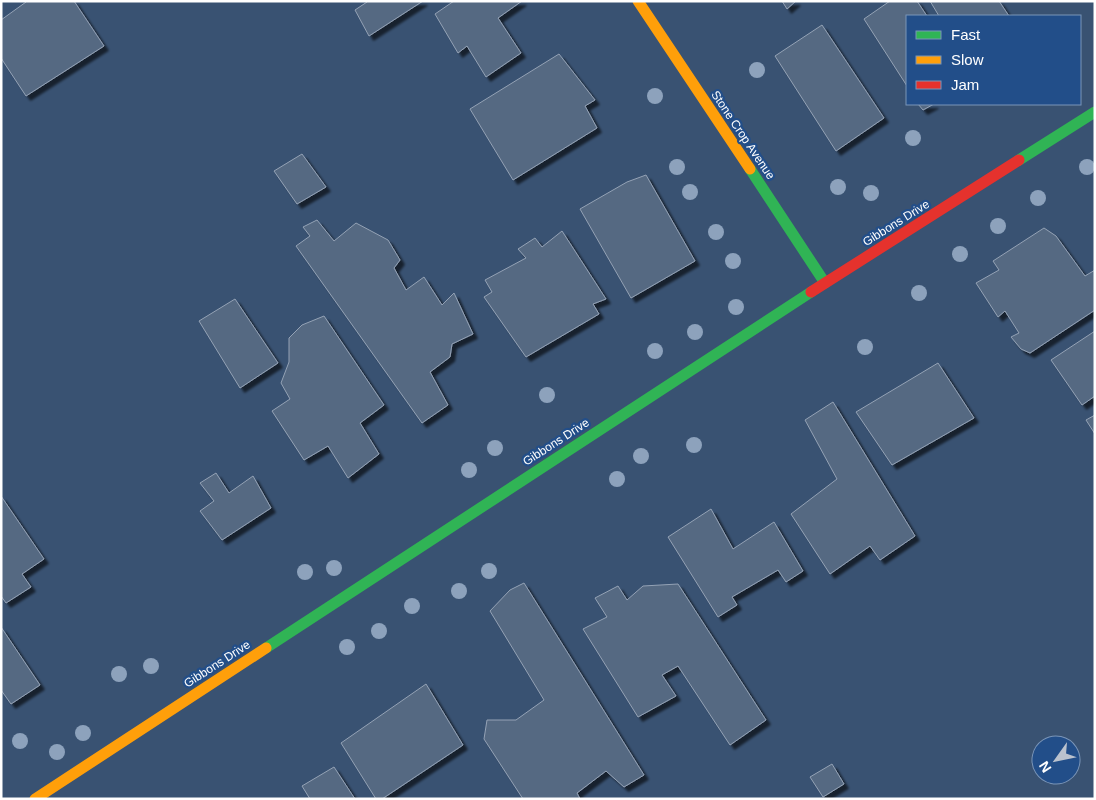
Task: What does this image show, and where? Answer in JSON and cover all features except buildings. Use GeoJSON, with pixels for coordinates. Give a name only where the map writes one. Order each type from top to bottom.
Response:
{"type":"FeatureCollection","features":[{"type":"Feature","properties":{"kind":"street","name":"Stone Crop Avenue"},"geometry":{"type":"LineString","coordinates":[[638,1],[825,283]]}},
{"type":"Feature","properties":{"kind":"street","name":"Gibbons Drive"},"geometry":{"type":"LineString","coordinates":[[35,799],[825,283],[1095,112]]}},
{"type":"Feature","properties":{"kind":"traffic: fast"},"geometry":{"type":"LineString","coordinates":[[1019,160],[1095,112]]}},
{"type":"Feature","properties":{"kind":"traffic: fast"},"geometry":{"type":"LineString","coordinates":[[750,169],[825,283]]}},
{"type":"Feature","properties":{"kind":"traffic: fast"},"geometry":{"type":"LineString","coordinates":[[266,648],[811,292]]}},
{"type":"Feature","properties":{"kind":"traffic: slow"},"geometry":{"type":"LineString","coordinates":[[638,1],[750,169]]}},
{"type":"Feature","properties":{"kind":"traffic: slow"},"geometry":{"type":"LineString","coordinates":[[35,799],[266,648]]}},
{"type":"Feature","properties":{"kind":"traffic: jam"},"geometry":{"type":"LineString","coordinates":[[811,292],[1019,160]]}}]}
